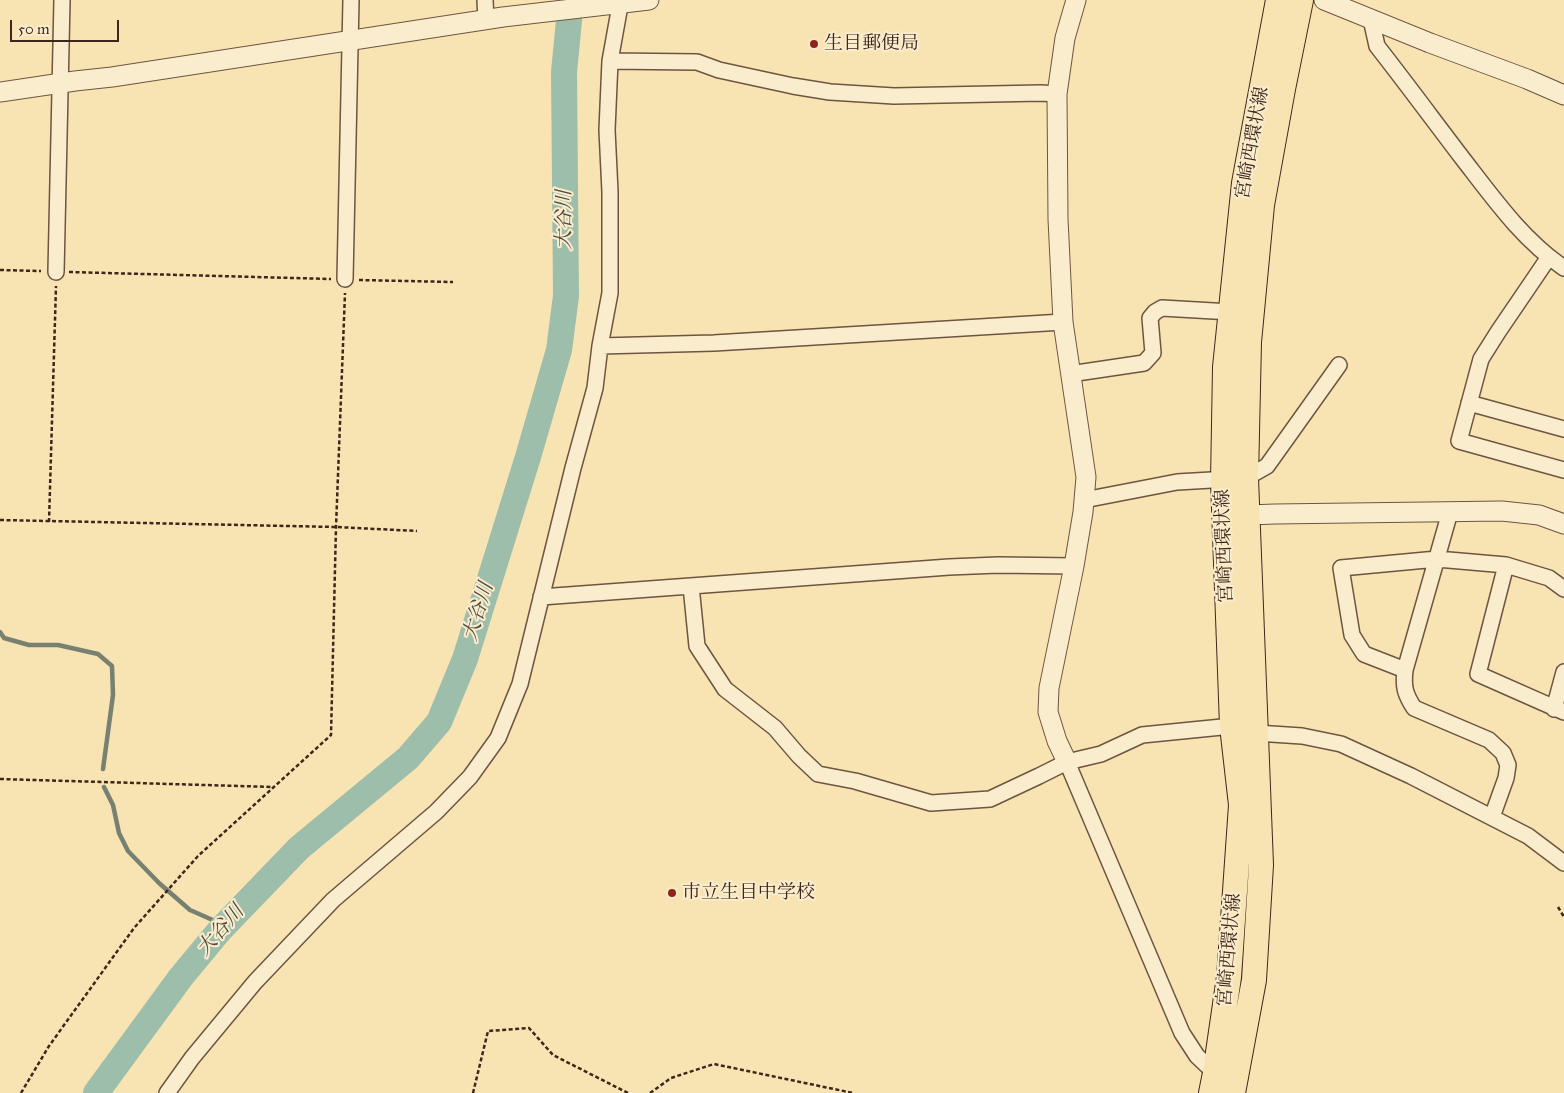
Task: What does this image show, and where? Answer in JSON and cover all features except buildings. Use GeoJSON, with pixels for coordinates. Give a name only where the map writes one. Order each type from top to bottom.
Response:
{"type":"FeatureCollection","features":[{"type":"Feature","properties":{"kind":"main road","name":"宮崎西環状線"},"geometry":{"type":"LineString","coordinates":[[1213,1083],[1230,977],[1241,805],[1232,726],[1223,481],[1225,367],[1244,183],[1278,0]]}},
{"type":"Feature","properties":{"kind":"main road","name":"宮崎西環状線"},"geometry":{"type":"LineString","coordinates":[[1233,1093],[1254,980],[1261,865],[1246,478],[1249,342],[1262,205],[1301,0]]}},
{"type":"Feature","properties":{"kind":"street"},"geometry":{"type":"LineString","coordinates":[[56,272],[62,0]]}},
{"type":"Feature","properties":{"kind":"street"},"geometry":{"type":"LineString","coordinates":[[345,279],[351,0]]}},
{"type":"Feature","properties":{"kind":"street"},"geometry":{"type":"LineString","coordinates":[[485,0],[495,18]]}},
{"type":"Feature","properties":{"kind":"street"},"geometry":{"type":"LineString","coordinates":[[0,92],[495,18],[649,0]]}},
{"type":"Feature","properties":{"kind":"street"},"geometry":{"type":"LineString","coordinates":[[1076,0],[1065,38],[1057,94],[1058,219],[1063,322],[1086,477],[1074,566],[1049,688],[1048,712],[1057,741],[1182,1033],[1213,1083]]}},
{"type":"Feature","properties":{"kind":"street"},"geometry":{"type":"LineString","coordinates":[[1324,0],[1564,95]]}},
{"type":"Feature","properties":{"kind":"street"},"geometry":{"type":"LineString","coordinates":[[167,1093],[192,1058],[262,975],[333,900],[436,812],[470,777],[498,738],[520,684],[573,468],[595,388],[600,346],[610,293],[610,192],[607,130],[610,61],[621,2]]}},
{"type":"Feature","properties":{"kind":"street"},"geometry":{"type":"LineString","coordinates":[[1371,19],[1377,46],[1490,194],[1523,234],[1564,268]]}},
{"type":"Feature","properties":{"kind":"street"},"geometry":{"type":"LineString","coordinates":[[610,61],[697,62],[728,72],[830,92],[894,96],[1057,94]]}},
{"type":"Feature","properties":{"kind":"street"},"geometry":{"type":"LineString","coordinates":[[1549,257],[1481,359],[1459,441],[1564,470]]}},
{"type":"Feature","properties":{"kind":"street"},"geometry":{"type":"LineString","coordinates":[[1070,374],[1144,363],[1153,353],[1150,318],[1154,312],[1162,308],[1231,312]]}},
{"type":"Feature","properties":{"kind":"street"},"geometry":{"type":"LineString","coordinates":[[600,346],[714,343],[1063,322]]}},
{"type":"Feature","properties":{"kind":"street"},"geometry":{"type":"LineString","coordinates":[[1084,500],[1177,482],[1223,481],[1246,478],[1267,466],[1339,365]]}},
{"type":"Feature","properties":{"kind":"street"},"geometry":{"type":"LineString","coordinates":[[1469,403],[1564,429]]}},
{"type":"Feature","properties":{"kind":"street"},"geometry":{"type":"LineString","coordinates":[[1450,512],[1405,670],[1403,684],[1407,697],[1414,708],[1489,740],[1503,754],[1508,765],[1506,778],[1492,817]]}},
{"type":"Feature","properties":{"kind":"street"},"geometry":{"type":"LineString","coordinates":[[1248,515],[1502,512],[1539,515],[1564,524]]}},
{"type":"Feature","properties":{"kind":"street"},"geometry":{"type":"LineString","coordinates":[[1405,670],[1364,654],[1352,635],[1341,568],[1437,559],[1506,565],[1549,578],[1564,590]]}},
{"type":"Feature","properties":{"kind":"street"},"geometry":{"type":"LineString","coordinates":[[541,597],[949,567],[998,565],[1074,566]]}},
{"type":"Feature","properties":{"kind":"street"},"geometry":{"type":"LineString","coordinates":[[1506,565],[1478,674],[1559,710],[1564,672]]}},
{"type":"Feature","properties":{"kind":"street"},"geometry":{"type":"LineString","coordinates":[[691,586],[696,646],[725,689],[775,728],[799,756],[818,774],[855,781],[931,803],[990,799],[1066,762],[1101,754],[1142,735],[1232,726],[1256,733],[1302,736],[1341,744],[1411,776],[1528,836],[1564,863]]}},
{"type":"Feature","properties":{"kind":"path"},"geometry":{"type":"LineString","coordinates":[[0,270],[454,282]]}},
{"type":"Feature","properties":{"kind":"path"},"geometry":{"type":"LineString","coordinates":[[49,522],[56,272]]}},
{"type":"Feature","properties":{"kind":"path"},"geometry":{"type":"LineString","coordinates":[[21,1093],[49,1046],[134,928],[198,856],[331,735],[345,279]]}},
{"type":"Feature","properties":{"kind":"path"},"geometry":{"type":"LineString","coordinates":[[0,520],[417,531]]}},
{"type":"Feature","properties":{"kind":"path"},"geometry":{"type":"LineString","coordinates":[[0,779],[274,788]]}},
{"type":"Feature","properties":{"kind":"path"},"geometry":{"type":"LineString","coordinates":[[1558,907],[1564,917]]}},
{"type":"Feature","properties":{"kind":"path"},"geometry":{"type":"LineString","coordinates":[[473,1093],[488,1031],[529,1028],[553,1055],[628,1093]]}},
{"type":"Feature","properties":{"kind":"path"},"geometry":{"type":"LineString","coordinates":[[650,1093],[671,1078],[714,1064],[853,1093]]}},
{"type":"Feature","properties":{"kind":"waterway","name":"大谷川"},"geometry":{"type":"LineString","coordinates":[[96,1093],[181,977],[220,930],[299,848],[408,758],[439,722],[465,659],[559,350],[566,296],[564,72],[571,0]]}},
{"type":"Feature","properties":{"kind":"waterway"},"geometry":{"type":"LineString","coordinates":[[0,632],[4,638],[29,645],[58,645],[98,654],[112,666],[113,695],[103,769]]}},
{"type":"Feature","properties":{"kind":"waterway"},"geometry":{"type":"LineString","coordinates":[[104,787],[113,805],[119,833],[128,851],[159,883],[190,910],[224,925]]}},
{"type":"Feature","properties":{"kind":"place","name":"生目郵便局"},"geometry":{"type":"Point","coordinates":[814,44]}},
{"type":"Feature","properties":{"kind":"place","name":"市立生目中学校"},"geometry":{"type":"Point","coordinates":[672,893]}}]}
